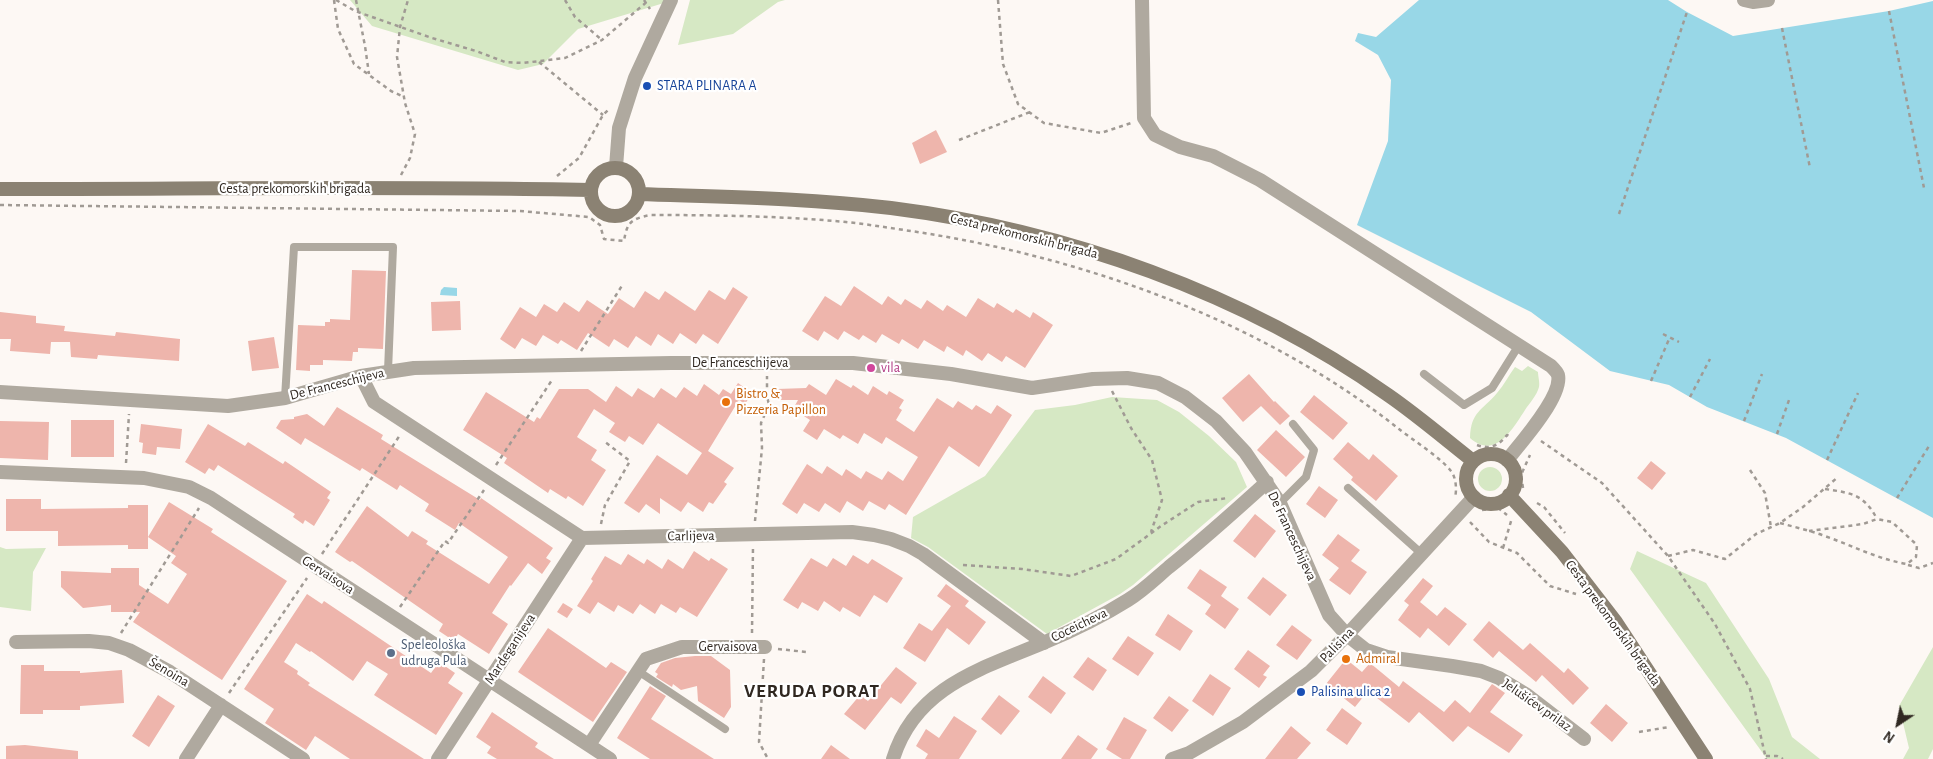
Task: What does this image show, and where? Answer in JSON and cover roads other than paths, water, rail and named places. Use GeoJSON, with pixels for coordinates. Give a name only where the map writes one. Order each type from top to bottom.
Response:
{"type":"FeatureCollection","features":[{"type":"Feature","properties":{"kind":"main road"},"geometry":{"type":"LineString","coordinates":[[616,168],[626,170],[633,176],[638,184],[639,194],[637,203],[631,210],[623,215],[613,216],[604,214],[596,208],[590,190],[598,173],[616,168]]}},
{"type":"Feature","properties":{"kind":"main road","name":"Cesta prekomorskih brigada"},"geometry":{"type":"LineString","coordinates":[[0,188],[590,190]]}},
{"type":"Feature","properties":{"kind":"main road","name":"Cesta prekomorskih brigada"},"geometry":{"type":"LineString","coordinates":[[639,194],[826,201],[891,208],[980,223],[1094,252],[1194,289],[1276,328],[1333,359],[1387,394],[1473,461]]}},
{"type":"Feature","properties":{"kind":"main road"},"geometry":{"type":"LineString","coordinates":[[1490,454],[1499,455],[1507,460],[1513,468],[1515,477],[1514,487],[1509,495],[1502,501],[1492,504],[1474,497],[1466,482],[1468,469],[1473,461],[1480,456],[1490,454]]}},
{"type":"Feature","properties":{"kind":"main road","name":"Cesta prekomorskih brigada"},"geometry":{"type":"LineString","coordinates":[[1509,495],[1562,552],[1616,622],[1706,759]]}},
{"type":"Feature","properties":{"kind":"street"},"geometry":{"type":"LineString","coordinates":[[616,168],[619,128],[635,78],[670,0]]}},
{"type":"Feature","properties":{"kind":"street"},"geometry":{"type":"LineString","coordinates":[[1142,0],[1144,118],[1155,135],[1180,147],[1212,156],[1260,180],[1551,366],[1558,374],[1558,385],[1552,398],[1525,439],[1507,460]]}},
{"type":"Feature","properties":{"kind":"street"},"geometry":{"type":"LineString","coordinates":[[1744,0],[1753,2],[1768,0]]}},
{"type":"Feature","properties":{"kind":"street","name":"De Franceschijeva"},"geometry":{"type":"LineString","coordinates":[[0,392],[228,406],[285,398],[361,376],[388,371],[414,368],[567,365],[853,363],[950,374],[1032,388],[1093,378],[1127,378],[1158,384],[1184,397],[1222,427],[1245,452],[1280,503],[1322,604],[1347,635]]}},
{"type":"Feature","properties":{"kind":"street"},"geometry":{"type":"LineString","coordinates":[[361,376],[374,402],[582,538]]}},
{"type":"Feature","properties":{"kind":"street","name":"Gervaisova"},"geometry":{"type":"LineString","coordinates":[[0,472],[144,478],[189,487],[207,496],[610,759]]}},
{"type":"Feature","properties":{"kind":"street","name":"Coceicheva"},"geometry":{"type":"LineString","coordinates":[[893,759],[908,727],[922,708],[938,692],[978,670],[1044,643],[1095,618],[1141,591],[1200,542],[1267,482]]}},
{"type":"Feature","properties":{"kind":"street","name":"Palisina"},"geometry":{"type":"LineString","coordinates":[[1172,759],[1189,752],[1243,722],[1312,672],[1474,497]]}},
{"type":"Feature","properties":{"kind":"street","name":"Carlijeva"},"geometry":{"type":"LineString","coordinates":[[582,538],[834,532],[874,535],[909,546],[1044,643]]}},
{"type":"Feature","properties":{"kind":"street","name":"Mardeganijeva"},"geometry":{"type":"LineString","coordinates":[[438,759],[582,538]]}},
{"type":"Feature","properties":{"kind":"street","name":"Jelušićev prilaz"},"geometry":{"type":"LineString","coordinates":[[1347,635],[1366,650],[1387,657],[1481,671],[1499,678],[1527,695],[1584,739]]}},
{"type":"Feature","properties":{"kind":"street","name":"Šenoina"},"geometry":{"type":"LineString","coordinates":[[16,642],[89,641],[114,645],[129,650],[170,672],[303,759]]}},
{"type":"Feature","properties":{"kind":"street","name":"Gervaisova"},"geometry":{"type":"LineString","coordinates":[[589,745],[646,659],[682,647],[758,647]]}},
{"type":"Feature","properties":{"kind":"street"},"geometry":{"type":"LineString","coordinates":[[186,759],[221,705]]}},
{"type":"Feature","properties":{"kind":"lane"},"geometry":{"type":"LineString","coordinates":[[285,398],[294,248],[393,247],[388,371]]}},
{"type":"Feature","properties":{"kind":"lane"},"geometry":{"type":"LineString","coordinates":[[1424,374],[1464,405],[1492,388],[1518,345]]}},
{"type":"Feature","properties":{"kind":"lane"},"geometry":{"type":"LineString","coordinates":[[1280,503],[1306,478],[1314,450],[1293,424]]}},
{"type":"Feature","properties":{"kind":"lane"},"geometry":{"type":"LineString","coordinates":[[1348,488],[1422,554]]}},
{"type":"Feature","properties":{"kind":"lane"},"geometry":{"type":"LineString","coordinates":[[638,671],[725,729]]}},
{"type":"Feature","properties":{"kind":"water"},"geometry":{"type":"Polygon","coordinates":[[[1419,0],[1668,0],[1733,36],[1889,11],[1933,1],[1933,518],[1786,438],[1707,407],[1669,385],[1610,371],[1531,312],[1357,225],[1388,141],[1391,80],[1378,55],[1355,41],[1358,33],[1376,37],[1419,0]]]}},
{"type":"Feature","properties":{"kind":"water"},"geometry":{"type":"Polygon","coordinates":[[[444,287],[457,288],[457,296],[440,295],[444,287]]]}},
{"type":"Feature","properties":{"kind":"place","name":"STARA PLINARA A"},"geometry":{"type":"Point","coordinates":[647,86]}},
{"type":"Feature","properties":{"kind":"place","name":"vila"},"geometry":{"type":"Point","coordinates":[871,368]}},
{"type":"Feature","properties":{"kind":"place","name":"Bistro & Pizzeria Papillon"},"geometry":{"type":"Point","coordinates":[726,402]}},
{"type":"Feature","properties":{"kind":"place","name":"Speleološka udruga Pula"},"geometry":{"type":"Point","coordinates":[391,653]}},
{"type":"Feature","properties":{"kind":"place","name":"Admiral"},"geometry":{"type":"Point","coordinates":[1346,659]}},
{"type":"Feature","properties":{"kind":"place","name":"Palisina ulica 2"},"geometry":{"type":"Point","coordinates":[1301,692]}},
{"type":"Feature","properties":{"kind":"district","name":"VERUDA PORAT"},"geometry":{"type":"Point","coordinates":[812,691]}}]}
